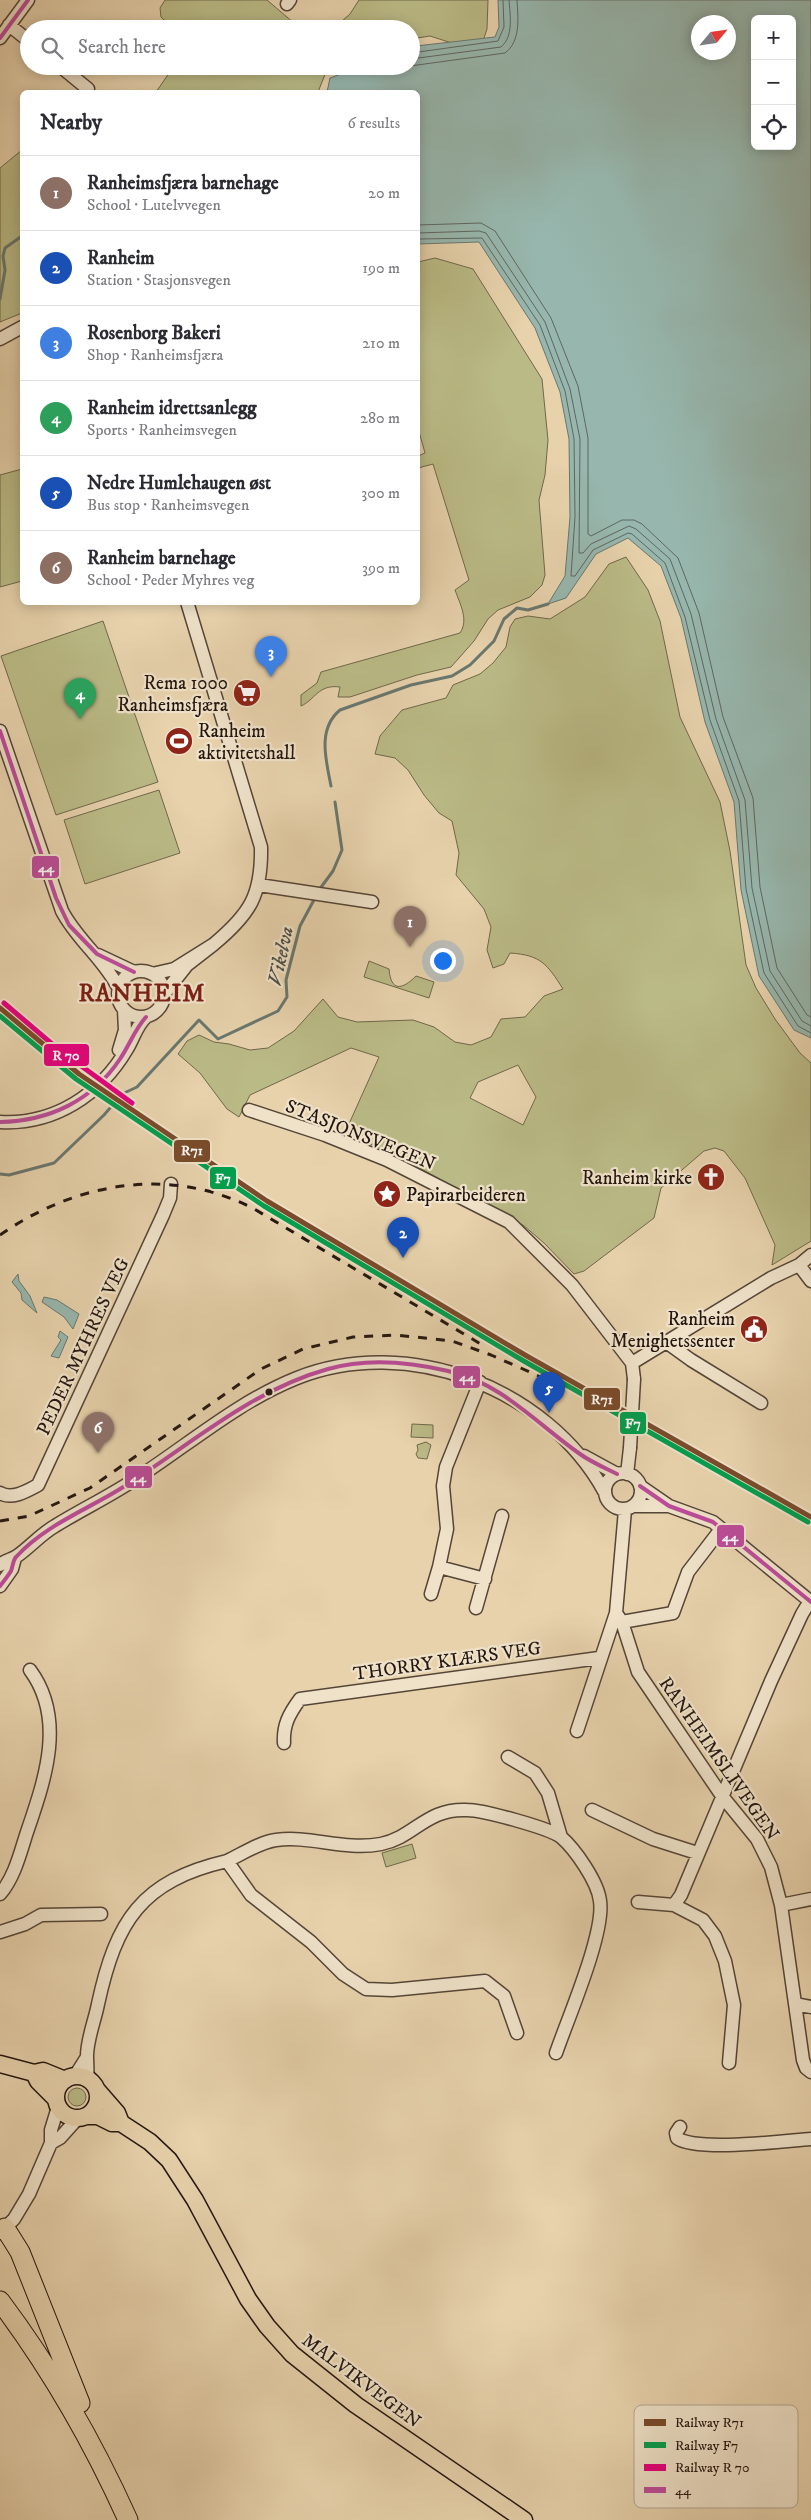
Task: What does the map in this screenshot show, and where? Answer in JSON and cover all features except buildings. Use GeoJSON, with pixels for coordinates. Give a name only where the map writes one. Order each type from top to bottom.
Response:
{"type":"FeatureCollection","features":[{"type":"Feature","properties":{"kind":"highway"},"geometry":{"type":"LineString","coordinates":[[2,2231],[13,2239],[26,2268],[91,2430],[95,2451]]}},
{"type":"Feature","properties":{"kind":"highway"},"geometry":{"type":"LineString","coordinates":[[0,2300],[45,2364],[95,2451],[128,2520]]}},
{"type":"Feature","properties":{"kind":"highway"},"geometry":{"type":"LineString","coordinates":[[0,2318],[39,2375],[69,2424],[117,2520]]}},
{"type":"Feature","properties":{"kind":"main road"},"geometry":{"type":"LineString","coordinates":[[0,2064],[34,2073],[43,2071],[81,2082],[96,2105],[82,2117],[68,2116],[38,2081],[34,2073]]}},
{"type":"Feature","properties":{"kind":"main road"},"geometry":{"type":"LineString","coordinates":[[57,2103],[57,2090],[81,2082]]}},
{"type":"Feature","properties":{"kind":"main road","name":"MALVIKVEGEN"},"geometry":{"type":"LineString","coordinates":[[81,2082],[117,2113],[121,2123]]}},
{"type":"Feature","properties":{"kind":"main road","name":"MALVIKVEGEN"},"geometry":{"type":"LineString","coordinates":[[82,2117],[98,2116],[112,2123],[121,2123],[150,2142],[177,2170],[248,2299],[267,2326],[292,2354],[356,2405],[524,2520]]}},
{"type":"Feature","properties":{"kind":"street"},"geometry":{"type":"LineString","coordinates":[[0,38],[28,0]]}},
{"type":"Feature","properties":{"kind":"street"},"geometry":{"type":"LineString","coordinates":[[9,25],[20,34]]}},
{"type":"Feature","properties":{"kind":"street"},"geometry":{"type":"LineString","coordinates":[[71,75],[88,89]]}},
{"type":"Feature","properties":{"kind":"street"},"geometry":{"type":"LineString","coordinates":[[0,339],[20,328]]}},
{"type":"Feature","properties":{"kind":"street"},"geometry":{"type":"LineString","coordinates":[[0,1122],[27,1121],[66,1110],[91,1093],[113,1069],[128,1048],[137,1027],[146,1017],[157,1011],[164,994],[187,965],[232,929],[248,911],[259,885],[262,876],[261,848],[188,605]]}},
{"type":"Feature","properties":{"kind":"street"},"geometry":{"type":"LineString","coordinates":[[0,731],[56,898],[69,925],[96,954],[119,989]]}},
{"type":"Feature","properties":{"kind":"street"},"geometry":{"type":"LineString","coordinates":[[259,885],[372,902]]}},
{"type":"Feature","properties":{"kind":"street"},"geometry":{"type":"LineString","coordinates":[[96,954],[134,972],[152,974],[174,969],[214,944]]}},
{"type":"Feature","properties":{"kind":"street"},"geometry":{"type":"LineString","coordinates":[[113,1069],[125,1030],[124,1010],[119,1000],[119,989],[124,979],[134,972]]}},
{"type":"Feature","properties":{"kind":"street"},"geometry":{"type":"LineString","coordinates":[[152,974],[161,982],[164,994]]}},
{"type":"Feature","properties":{"kind":"street"},"geometry":{"type":"LineString","coordinates":[[124,1010],[134,1016],[146,1017]]}},
{"type":"Feature","properties":{"kind":"street","name":"STASJONSVEGEN"},"geometry":{"type":"LineString","coordinates":[[249,1110],[325,1135],[387,1160],[509,1222],[572,1285],[632,1364],[634,1379],[630,1448],[622,1474]]}},
{"type":"Feature","properties":{"kind":"street","name":"PEDER MYHRES VEG"},"geometry":{"type":"LineString","coordinates":[[0,1493],[5,1496],[22,1493],[38,1485],[163,1215],[170,1198],[171,1184]]}},
{"type":"Feature","properties":{"kind":"street"},"geometry":{"type":"LineString","coordinates":[[632,1364],[771,1278],[799,1265],[811,1255]]}},
{"type":"Feature","properties":{"kind":"street"},"geometry":{"type":"LineString","coordinates":[[799,1265],[811,1281]]}},
{"type":"Feature","properties":{"kind":"street"},"geometry":{"type":"LineString","coordinates":[[666,1342],[691,1360],[761,1403]]}},
{"type":"Feature","properties":{"kind":"street"},"geometry":{"type":"LineString","coordinates":[[0,1565],[15,1558],[54,1526],[127,1485],[244,1405],[273,1389],[313,1372],[354,1364],[403,1363],[449,1371],[480,1382],[529,1412],[581,1455],[622,1474],[633,1476],[640,1486],[669,1506],[701,1516],[721,1528],[811,1602],[794,1630],[697,1853],[681,1896],[674,1905]]}},
{"type":"Feature","properties":{"kind":"street"},"geometry":{"type":"LineString","coordinates":[[431,1594],[447,1529],[444,1476],[480,1382]]}},
{"type":"Feature","properties":{"kind":"street"},"geometry":{"type":"LineString","coordinates":[[581,1455],[604,1491],[608,1503],[619,1510],[669,1506]]}},
{"type":"Feature","properties":{"kind":"street"},"geometry":{"type":"LineString","coordinates":[[604,1491],[609,1479],[622,1474]]}},
{"type":"Feature","properties":{"kind":"street"},"geometry":{"type":"LineString","coordinates":[[630,1508],[640,1498],[640,1486]]}},
{"type":"Feature","properties":{"kind":"street","name":"RANHEIMSLIVEGEN"},"geometry":{"type":"LineString","coordinates":[[577,1730],[599,1658],[619,1618],[630,1508]]}},
{"type":"Feature","properties":{"kind":"street"},"geometry":{"type":"LineString","coordinates":[[476,1608],[502,1516]]}},
{"type":"Feature","properties":{"kind":"street"},"geometry":{"type":"LineString","coordinates":[[619,1618],[673,1613],[688,1572],[721,1528]]}},
{"type":"Feature","properties":{"kind":"street"},"geometry":{"type":"LineString","coordinates":[[0,1586],[12,1569],[15,1558]]}},
{"type":"Feature","properties":{"kind":"street"},"geometry":{"type":"LineString","coordinates":[[438,1566],[485,1579]]}},
{"type":"Feature","properties":{"kind":"street","name":"RANHEIMSLIVEGEN"},"geometry":{"type":"LineString","coordinates":[[619,1618],[638,1672],[722,1796],[757,1839],[771,1867],[781,1905],[803,2060],[806,2068],[811,2072]]}},
{"type":"Feature","properties":{"kind":"street","name":"THORRY KIÆRS VEG"},"geometry":{"type":"LineString","coordinates":[[284,1743],[283,1728],[291,1711],[300,1699],[599,1658]]}},
{"type":"Feature","properties":{"kind":"street"},"geometry":{"type":"LineString","coordinates":[[0,1894],[8,1882],[23,1845],[47,1768],[49,1710],[41,1687],[30,1670]]}},
{"type":"Feature","properties":{"kind":"street"},"geometry":{"type":"LineString","coordinates":[[508,1756],[535,1773],[548,1793],[561,1837],[589,1871],[600,1901],[597,1934],[556,2053]]}},
{"type":"Feature","properties":{"kind":"street"},"geometry":{"type":"LineString","coordinates":[[81,2082],[89,2067],[87,2057],[107,1968],[116,1942],[127,1922],[146,1899],[171,1880],[203,1867],[227,1861],[273,1840],[286,1839],[361,1848],[395,1841],[434,1814],[467,1810],[537,1826],[561,1837]]}},
{"type":"Feature","properties":{"kind":"street"},"geometry":{"type":"LineString","coordinates":[[592,1810],[653,1839],[697,1853]]}},
{"type":"Feature","properties":{"kind":"street"},"geometry":{"type":"LineString","coordinates":[[227,1861],[256,1900],[311,1942],[343,1974],[366,1989],[392,1990],[484,1981],[504,1996],[517,2033]]}},
{"type":"Feature","properties":{"kind":"street"},"geometry":{"type":"LineString","coordinates":[[781,1905],[811,1899]]}},
{"type":"Feature","properties":{"kind":"street"},"geometry":{"type":"LineString","coordinates":[[638,1902],[674,1905],[702,1920],[715,1936],[725,1961],[734,2004],[729,2063]]}},
{"type":"Feature","properties":{"kind":"street"},"geometry":{"type":"LineString","coordinates":[[0,1932],[25,1924],[41,1915],[101,1914]]}},
{"type":"Feature","properties":{"kind":"street"},"geometry":{"type":"LineString","coordinates":[[795,2004],[811,2006]]}},
{"type":"Feature","properties":{"kind":"street"},"geometry":{"type":"LineString","coordinates":[[2,2231],[14,2219],[29,2194],[51,2143],[51,2130],[57,2103]]}},
{"type":"Feature","properties":{"kind":"street"},"geometry":{"type":"LineString","coordinates":[[51,2143],[60,2138],[82,2117]]}},
{"type":"Feature","properties":{"kind":"street"},"geometry":{"type":"LineString","coordinates":[[680,2127],[676,2133],[677,2138],[692,2144],[742,2144],[811,2139]]}},
{"type":"Feature","properties":{"kind":"green space"},"geometry":{"type":"Polygon","coordinates":[[[165,0],[267,0],[290,20],[164,20],[161,17],[160,8],[165,0]]]}},
{"type":"Feature","properties":{"kind":"green space"},"geometry":{"type":"Polygon","coordinates":[[[359,0],[488,0],[487,29],[482,44],[461,46],[430,36],[420,38],[420,20],[343,20],[350,14],[359,0]]]}},
{"type":"Feature","properties":{"kind":"green space"},"geometry":{"type":"Polygon","coordinates":[[[168,75],[325,75],[319,90],[157,90],[168,75]]]}},
{"type":"Feature","properties":{"kind":"green space"},"geometry":{"type":"Polygon","coordinates":[[[20,152],[20,314],[0,322],[0,168],[20,152]]]}},
{"type":"Feature","properties":{"kind":"green space"},"geometry":{"type":"Polygon","coordinates":[[[435,258],[473,269],[542,379],[548,440],[545,475],[539,500],[545,575],[542,585],[530,597],[498,610],[488,619],[474,641],[451,667],[417,675],[350,697],[338,697],[340,687],[327,688],[301,706],[301,695],[317,683],[321,672],[460,633],[463,628],[463,612],[455,590],[469,580],[433,464],[420,467],[420,455],[425,453],[420,435],[420,262],[435,258]]]}},
{"type":"Feature","properties":{"kind":"green space"},"geometry":{"type":"Polygon","coordinates":[[[20,470],[20,582],[0,587],[0,475],[20,470]]]}},
{"type":"Feature","properties":{"kind":"green space"},"geometry":{"type":"Polygon","coordinates":[[[626,557],[648,590],[660,621],[680,717],[720,802],[730,851],[746,965],[756,988],[775,1019],[800,1053],[811,1063],[811,1241],[772,1265],[775,1245],[745,1178],[724,1151],[715,1148],[704,1151],[661,1188],[654,1218],[584,1271],[574,1274],[544,1243],[523,1225],[416,1166],[358,1138],[344,1135],[379,1057],[351,1048],[250,1095],[239,1117],[227,1109],[200,1073],[178,1054],[187,1041],[199,1035],[214,1042],[250,1050],[268,1048],[294,1031],[323,999],[338,1017],[357,1022],[413,1020],[434,1027],[455,1042],[471,1045],[491,1037],[501,1019],[525,1017],[544,996],[563,989],[542,962],[529,956],[510,953],[504,964],[493,968],[487,950],[491,927],[484,909],[456,875],[459,853],[452,821],[439,813],[424,795],[408,770],[395,758],[375,754],[380,736],[402,710],[446,698],[453,685],[480,674],[493,663],[506,647],[510,627],[515,619],[528,616],[550,619],[585,597],[609,564],[626,557]],[[518,1065],[478,1082],[470,1098],[523,1125],[536,1097],[518,1065]]]}},
{"type":"Feature","properties":{"kind":"green space"},"geometry":{"type":"Polygon","coordinates":[[[103,621],[158,782],[56,815],[1,656],[103,621]]]}},
{"type":"Feature","properties":{"kind":"green space"},"geometry":{"type":"Polygon","coordinates":[[[159,790],[180,853],[85,884],[64,820],[159,790]]]}},
{"type":"Feature","properties":{"kind":"green space"},"geometry":{"type":"Polygon","coordinates":[[[369,961],[389,969],[392,982],[398,986],[406,984],[416,976],[434,982],[429,998],[364,977],[369,961]]]}},
{"type":"Feature","properties":{"kind":"green space"},"geometry":{"type":"Polygon","coordinates":[[[412,1424],[433,1425],[433,1438],[411,1437],[412,1424]]]}},
{"type":"Feature","properties":{"kind":"green space"},"geometry":{"type":"Polygon","coordinates":[[[426,1442],[431,1445],[427,1459],[418,1458],[416,1454],[418,1450],[417,1445],[426,1442]]]}},
{"type":"Feature","properties":{"kind":"green space"},"geometry":{"type":"Polygon","coordinates":[[[412,1844],[416,1858],[386,1867],[382,1853],[412,1844]]]}},
{"type":"Feature","properties":{"kind":"green space"},"geometry":{"type":"Polygon","coordinates":[[[73,2088],[81,2088],[86,2093],[84,2104],[73,2106],[68,2101],[68,2093],[73,2088]]]}},
{"type":"Feature","properties":{"kind":"water"},"geometry":{"type":"Polygon","coordinates":[[[498,0],[811,0],[811,1038],[794,1030],[759,976],[741,890],[734,802],[705,722],[681,618],[661,566],[628,538],[596,554],[566,598],[548,604],[565,576],[570,517],[569,439],[560,392],[535,328],[479,242],[420,244],[420,90],[327,90],[330,78],[338,75],[420,75],[420,46],[495,37],[499,27],[498,0]]]}},
{"type":"Feature","properties":{"kind":"water"},"geometry":{"type":"Polygon","coordinates":[[[18,1274],[19,1281],[30,1296],[37,1313],[22,1300],[21,1293],[12,1282],[18,1274]]]}},
{"type":"Feature","properties":{"kind":"water"},"geometry":{"type":"Polygon","coordinates":[[[44,1297],[57,1300],[79,1314],[73,1329],[64,1317],[42,1302],[44,1297]]]}},
{"type":"Feature","properties":{"kind":"water"},"geometry":{"type":"Polygon","coordinates":[[[60,1331],[68,1337],[59,1358],[51,1356],[61,1340],[58,1337],[60,1331]]]}},
{"type":"Feature","properties":{"kind":"waterway"},"geometry":{"type":"LineString","coordinates":[[0,299],[5,270],[3,256],[5,248],[20,237]]}},
{"type":"Feature","properties":{"kind":"waterway","name":"Vikelva"},"geometry":{"type":"LineString","coordinates":[[331,786],[326,756],[326,736],[328,726],[340,710],[411,685],[452,676],[470,665],[494,641],[504,619],[517,608],[528,610],[548,604]]}},
{"type":"Feature","properties":{"kind":"waterway","name":"Vikelva"},"geometry":{"type":"LineString","coordinates":[[319,890],[333,871],[342,850],[335,802]]}},
{"type":"Feature","properties":{"kind":"waterway","name":"Vikelva"},"geometry":{"type":"LineString","coordinates":[[0,1174],[9,1175],[54,1163],[104,1115],[122,1094],[137,1087],[199,1020],[218,1039],[278,1011],[287,997],[286,980],[300,926],[315,898]]}},
{"type":"Feature","properties":{"kind":"railway"},"geometry":{"type":"LineString","coordinates":[[0,1235],[29,1217],[60,1202],[92,1192],[125,1186],[158,1184],[191,1187],[224,1196],[256,1210],[484,1346]]}},
{"type":"Feature","properties":{"kind":"railway"},"geometry":{"type":"LineString","coordinates":[[0,1521],[29,1516],[90,1488],[261,1369],[303,1349],[353,1337],[396,1335],[452,1341],[491,1355],[637,1419]]}},
{"type":"Feature","properties":{"kind":"rail line","name":"R71"},"geometry":{"type":"LineString","coordinates":[[0,1008],[79,1074],[267,1201],[525,1355],[811,1517]]}},
{"type":"Feature","properties":{"kind":"rail line","name":"F7"},"geometry":{"type":"LineString","coordinates":[[0,1016],[76,1079],[264,1206],[522,1360],[808,1522]]}},
{"type":"Feature","properties":{"kind":"transit line","name":"44"},"geometry":{"type":"LineString","coordinates":[[0,38],[28,0]]}},
{"type":"Feature","properties":{"kind":"transit line","name":"44"},"geometry":{"type":"LineString","coordinates":[[0,731],[56,898],[69,925],[97,954],[134,972]]}},
{"type":"Feature","properties":{"kind":"transit line"},"geometry":{"type":"LineString","coordinates":[[4,1003],[58,1049],[132,1103]]}},
{"type":"Feature","properties":{"kind":"transit line","name":"44"},"geometry":{"type":"LineString","coordinates":[[0,1122],[18,1121],[52,1113],[83,1097],[109,1074],[146,1017]]}},
{"type":"Feature","properties":{"kind":"transit line","name":"44"},"geometry":{"type":"LineString","coordinates":[[0,1586],[11,1571],[16,1557],[39,1536],[120,1489],[245,1406],[299,1379],[328,1369],[357,1363],[388,1362],[433,1368],[467,1377],[502,1395],[580,1454],[617,1474]]}},
{"type":"Feature","properties":{"kind":"transit line","name":"44"},"geometry":{"type":"LineString","coordinates":[[640,1486],[669,1506],[713,1522],[811,1602]]}},
{"type":"Feature","properties":{"kind":"place","name":"Rosenborg Bakeri"},"geometry":{"type":"Point","coordinates":[271,677]}},
{"type":"Feature","properties":{"kind":"place","name":"Rema 1000 Ranheimsfjæra"},"geometry":{"type":"Point","coordinates":[247,693]}},
{"type":"Feature","properties":{"kind":"place","name":"Ranheim idrettsanlegg"},"geometry":{"type":"Point","coordinates":[80,719]}},
{"type":"Feature","properties":{"kind":"place","name":"Ranheim aktivitetshall"},"geometry":{"type":"Point","coordinates":[179,741]}},
{"type":"Feature","properties":{"kind":"place","name":"Ranheimsfjæra barnehage"},"geometry":{"type":"Point","coordinates":[410,947]}},
{"type":"Feature","properties":{"kind":"place","name":"Ranheim kirke"},"geometry":{"type":"Point","coordinates":[711,1177]}},
{"type":"Feature","properties":{"kind":"place","name":"Papirarbeideren"},"geometry":{"type":"Point","coordinates":[387,1194]}},
{"type":"Feature","properties":{"kind":"place","name":"Ranheim"},"geometry":{"type":"Point","coordinates":[403,1258]}},
{"type":"Feature","properties":{"kind":"place","name":"Ranheim Menighetssenter"},"geometry":{"type":"Point","coordinates":[754,1329]}},
{"type":"Feature","properties":{"kind":"place","name":"Nedre Humlehaugen øst"},"geometry":{"type":"Point","coordinates":[549,1413]}},
{"type":"Feature","properties":{"kind":"place","name":"Ranheim barnehage"},"geometry":{"type":"Point","coordinates":[98,1453]}},
{"type":"Feature","properties":{"kind":"district","name":"RANHEIM"},"geometry":{"type":"Point","coordinates":[142,993]}}]}
